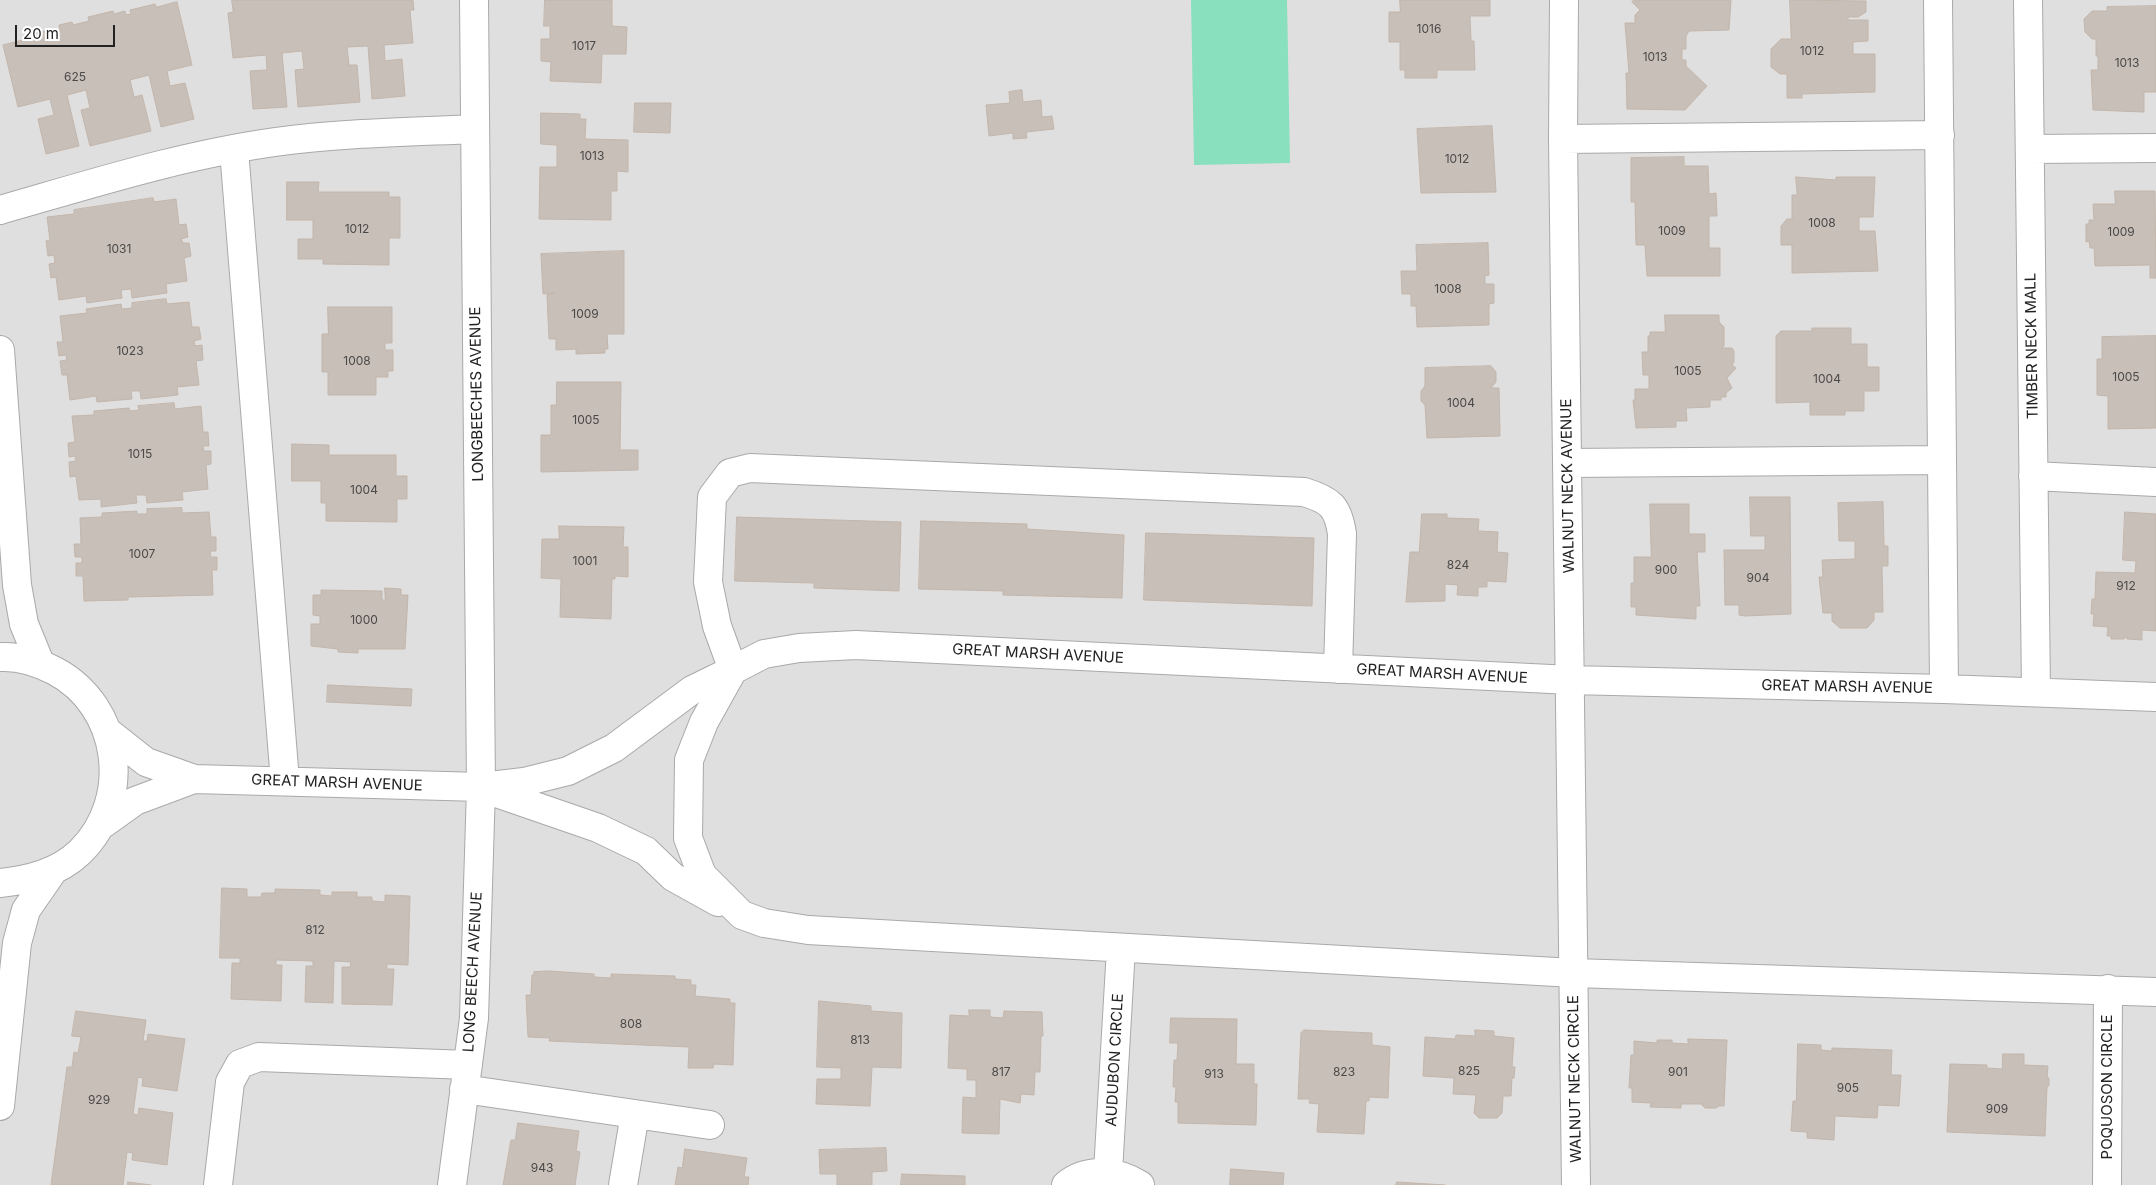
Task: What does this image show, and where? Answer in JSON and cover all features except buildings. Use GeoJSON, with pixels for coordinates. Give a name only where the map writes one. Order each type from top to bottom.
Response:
{"type":"FeatureCollection","features":[{"type":"Feature","properties":{"kind":"street","name":"LONGBEECHES AVENUE"},"geometry":{"type":"LineString","coordinates":[[474,0],[481,787]]}},
{"type":"Feature","properties":{"kind":"street","name":"WALNUT NECK AVENUE"},"geometry":{"type":"LineString","coordinates":[[1564,0],[1563,139],[1574,973]]}},
{"type":"Feature","properties":{"kind":"street"},"geometry":{"type":"LineString","coordinates":[[1938,0],[1944,689]]}},
{"type":"Feature","properties":{"kind":"street","name":"TIMBER NECK MALL"},"geometry":{"type":"LineString","coordinates":[[2028,0],[2036,692]]}},
{"type":"Feature","properties":{"kind":"street"},"geometry":{"type":"LineString","coordinates":[[0,210],[188,158],[274,142],[354,134],[475,129]]}},
{"type":"Feature","properties":{"kind":"street"},"geometry":{"type":"LineString","coordinates":[[1563,139],[1940,135]]}},
{"type":"Feature","properties":{"kind":"street"},"geometry":{"type":"LineString","coordinates":[[2030,149],[2156,148]]}},
{"type":"Feature","properties":{"kind":"street"},"geometry":{"type":"LineString","coordinates":[[234,150],[286,781]]}},
{"type":"Feature","properties":{"kind":"street"},"geometry":{"type":"LineString","coordinates":[[0,350],[17,585],[24,624],[40,663]]}},
{"type":"Feature","properties":{"kind":"street"},"geometry":{"type":"LineString","coordinates":[[1568,463],[1942,460]]}},
{"type":"Feature","properties":{"kind":"street"},"geometry":{"type":"LineString","coordinates":[[733,670],[717,626],[708,582],[712,497],[730,473],[750,468],[1304,492],[1319,497],[1332,505],[1340,517],[1342,534],[1338,669]]}},
{"type":"Feature","properties":{"kind":"street"},"geometry":{"type":"LineString","coordinates":[[2033,476],[2156,482]]}},
{"type":"Feature","properties":{"kind":"street","name":"GREAT MARSH AVENUE"},"geometry":{"type":"LineString","coordinates":[[108,732],[146,762],[194,778],[481,787],[524,782],[568,771],[614,748],[692,690],[764,654],[799,648],[856,645],[1571,680],[1944,689],[2156,697]]}},
{"type":"Feature","properties":{"kind":"street"},"geometry":{"type":"LineString","coordinates":[[0,657],[40,663],[70,679],[93,703],[108,732],[115,764],[112,796],[100,826],[80,852],[53,871],[24,880],[0,883]]}},
{"type":"Feature","properties":{"kind":"street","name":"GREAT MARSH AVENUE"},"geometry":{"type":"LineString","coordinates":[[733,670],[704,722],[690,760],[688,838],[702,875],[742,915]]}},
{"type":"Feature","properties":{"kind":"street","name":"GREAT MARSH AVENUE"},"geometry":{"type":"LineString","coordinates":[[100,826],[135,801],[194,778]]}},
{"type":"Feature","properties":{"kind":"street","name":"GREAT MARSH AVENUE"},"geometry":{"type":"LineString","coordinates":[[481,787],[598,828],[646,852],[673,877],[742,915],[764,923],[808,930],[1574,973],[2156,992]]}},
{"type":"Feature","properties":{"kind":"street","name":"LONG BEECH AVENUE"},"geometry":{"type":"LineString","coordinates":[[452,1185],[474,1018],[481,787]]}},
{"type":"Feature","properties":{"kind":"street"},"geometry":{"type":"LineString","coordinates":[[0,1106],[17,943],[26,910],[53,871]]}},
{"type":"Feature","properties":{"kind":"street","name":"AUDUBON CIRCLE"},"geometry":{"type":"LineString","coordinates":[[1108,1172],[1121,948]]}},
{"type":"Feature","properties":{"kind":"street","name":"WALNUT NECK CIRCLE"},"geometry":{"type":"LineString","coordinates":[[1574,973],[1576,1185]]}},
{"type":"Feature","properties":{"kind":"street","name":"POQUOSON CIRCLE"},"geometry":{"type":"LineString","coordinates":[[2107,1185],[2108,989]]}},
{"type":"Feature","properties":{"kind":"street"},"geometry":{"type":"LineString","coordinates":[[218,1185],[230,1082],[240,1064],[260,1057],[466,1077],[635,1114],[710,1124]]}},
{"type":"Feature","properties":{"kind":"street"},"geometry":{"type":"LineString","coordinates":[[623,1185],[635,1114]]}},
{"type":"Feature","properties":{"kind":"street"},"geometry":{"type":"LineString","coordinates":[[1066,1185],[1088,1174],[1108,1172],[1128,1178],[1140,1185]]}},
{"type":"Feature","properties":{"kind":"shaded area"},"geometry":{"type":"Polygon","coordinates":[[[0,0],[2156,0],[2156,1185],[0,1185],[0,0]]]}},
{"type":"Feature","properties":{"kind":"green space"},"geometry":{"type":"Polygon","coordinates":[[[1191,0],[1287,0],[1290,163],[1194,165],[1191,0]]]}}]}
